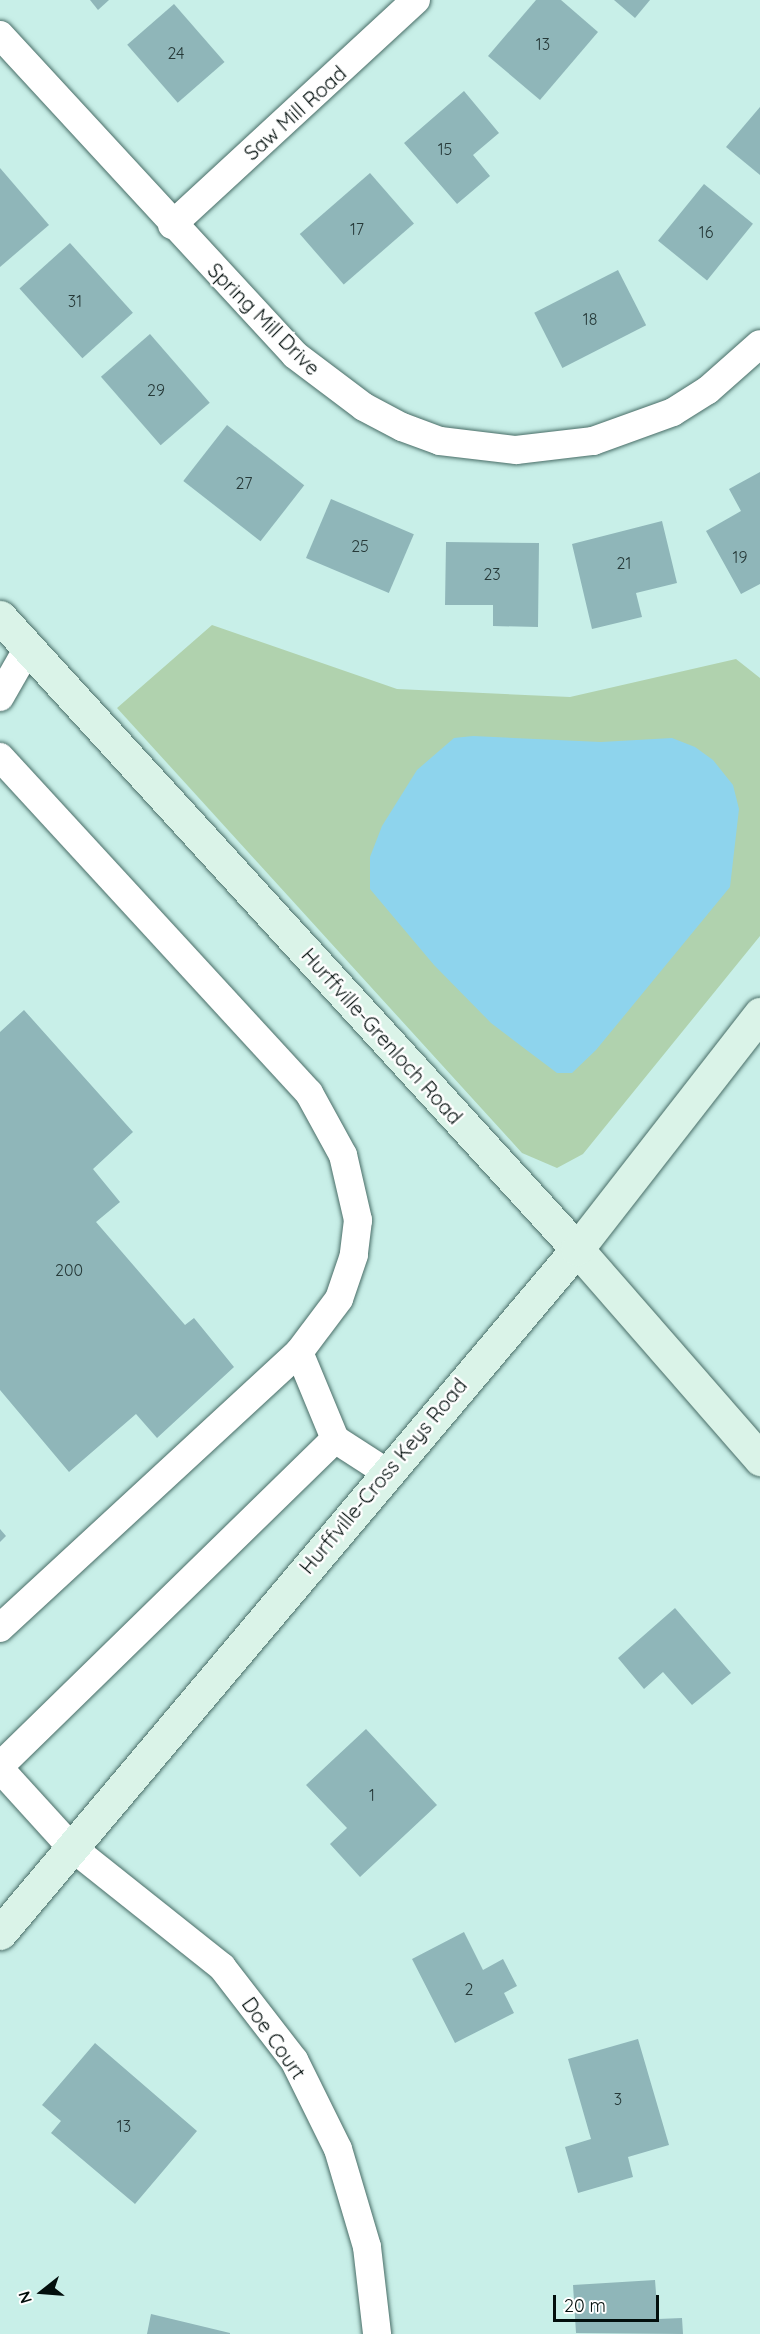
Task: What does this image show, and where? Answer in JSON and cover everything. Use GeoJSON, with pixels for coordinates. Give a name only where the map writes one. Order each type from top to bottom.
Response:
{"type":"FeatureCollection","features":[{"type":"Feature","properties":{"kind":"main road","name":"Hurffville-Grenloch Road"},"geometry":{"type":"LineString","coordinates":[[0,617],[577,1249],[760,1459]]}},
{"type":"Feature","properties":{"kind":"main road","name":"Hurffville-Cross Keys Road"},"geometry":{"type":"LineString","coordinates":[[0,1933],[70,1846],[577,1249],[760,1014]]}},
{"type":"Feature","properties":{"kind":"street","name":"Saw Mill Road"},"geometry":{"type":"LineString","coordinates":[[172,225],[416,0]]}},
{"type":"Feature","properties":{"kind":"street","name":"Spring Mill Drive"},"geometry":{"type":"LineString","coordinates":[[0,35],[172,225],[295,355],[364,407],[440,441],[516,450],[593,441],[673,412],[708,390],[760,344]]}},
{"type":"Feature","properties":{"kind":"street"},"geometry":{"type":"LineString","coordinates":[[0,697],[28,648]]}},
{"type":"Feature","properties":{"kind":"street"},"geometry":{"type":"LineString","coordinates":[[0,757],[309,1094],[344,1155],[358,1220],[354,1255],[339,1299],[299,1352],[0,1628]]}},
{"type":"Feature","properties":{"kind":"street"},"geometry":{"type":"LineString","coordinates":[[299,1352],[335,1439],[386,1472]]}},
{"type":"Feature","properties":{"kind":"street"},"geometry":{"type":"LineString","coordinates":[[0,1768],[335,1439]]}},
{"type":"Feature","properties":{"kind":"street","name":"Doe Court"},"geometry":{"type":"LineString","coordinates":[[0,1768],[70,1846],[222,1967],[294,2060],[338,2150],[367,2247],[377,2334]]}},
{"type":"Feature","properties":{"kind":"green space"},"geometry":{"type":"Polygon","coordinates":[[[212,625],[397,689],[570,697],[736,659],[760,678],[760,936],[583,1154],[557,1168],[522,1153],[117,708],[212,625]]]}},
{"type":"Feature","properties":{"kind":"water"},"geometry":{"type":"Polygon","coordinates":[[[473,736],[601,742],[672,738],[695,747],[713,760],[733,785],[739,809],[730,887],[596,1050],[572,1073],[557,1073],[491,1023],[434,965],[370,889],[370,857],[382,826],[417,770],[454,738],[473,736]]]}},
{"type":"Feature","properties":{"kind":"building"},"geometry":{"type":"Polygon","coordinates":[[[90,0],[109,0],[98,10],[90,0]]]}},
{"type":"Feature","properties":{"kind":"building"},"geometry":{"type":"Polygon","coordinates":[[[536,0],[561,0],[598,32],[540,100],[488,56],[536,0]]]}},
{"type":"Feature","properties":{"kind":"building"},"geometry":{"type":"Polygon","coordinates":[[[614,0],[650,0],[635,18],[614,0]]]}},
{"type":"Feature","properties":{"kind":"building"},"geometry":{"type":"Polygon","coordinates":[[[174,4],[225,62],[178,103],[127,45],[174,4]]]}},
{"type":"Feature","properties":{"kind":"building"},"geometry":{"type":"Polygon","coordinates":[[[464,91],[499,133],[473,155],[490,176],[457,204],[404,143],[464,91]]]}},
{"type":"Feature","properties":{"kind":"building"},"geometry":{"type":"Polygon","coordinates":[[[760,107],[760,175],[726,147],[760,107]]]}},
{"type":"Feature","properties":{"kind":"building"},"geometry":{"type":"Polygon","coordinates":[[[0,168],[49,225],[0,267],[0,168]]]}},
{"type":"Feature","properties":{"kind":"building"},"geometry":{"type":"Polygon","coordinates":[[[370,173],[414,224],[344,285],[300,234],[370,173]]]}},
{"type":"Feature","properties":{"kind":"building"},"geometry":{"type":"Polygon","coordinates":[[[704,184],[753,224],[707,280],[658,241],[704,184]]]}},
{"type":"Feature","properties":{"kind":"building"},"geometry":{"type":"Polygon","coordinates":[[[70,243],[133,313],[82,358],[19,289],[70,243]]]}},
{"type":"Feature","properties":{"kind":"building"},"geometry":{"type":"Polygon","coordinates":[[[618,270],[646,325],[562,368],[534,313],[618,270]]]}},
{"type":"Feature","properties":{"kind":"building"},"geometry":{"type":"Polygon","coordinates":[[[150,334],[210,403],[161,445],[101,377],[150,334]]]}},
{"type":"Feature","properties":{"kind":"building"},"geometry":{"type":"Polygon","coordinates":[[[227,425],[304,485],[261,541],[183,481],[227,425]]]}},
{"type":"Feature","properties":{"kind":"building"},"geometry":{"type":"Polygon","coordinates":[[[760,472],[760,584],[741,594],[706,531],[741,511],[729,489],[760,472]]]}},
{"type":"Feature","properties":{"kind":"building"},"geometry":{"type":"Polygon","coordinates":[[[331,499],[414,534],[389,593],[306,558],[331,499]]]}},
{"type":"Feature","properties":{"kind":"building"},"geometry":{"type":"Polygon","coordinates":[[[662,521],[677,583],[636,593],[642,617],[592,629],[572,544],[662,521]]]}},
{"type":"Feature","properties":{"kind":"building"},"geometry":{"type":"Polygon","coordinates":[[[446,542],[539,543],[538,627],[493,626],[493,605],[445,605],[446,542]]]}},
{"type":"Feature","properties":{"kind":"building"},"geometry":{"type":"Polygon","coordinates":[[[24,1010],[133,1132],[93,1169],[120,1202],[96,1222],[185,1325],[194,1318],[234,1367],[157,1438],[136,1414],[69,1472],[0,1390],[0,1032],[24,1010]]]}},
{"type":"Feature","properties":{"kind":"building"},"geometry":{"type":"Polygon","coordinates":[[[0,1529],[6,1536],[0,1542],[0,1529]]]}},
{"type":"Feature","properties":{"kind":"building"},"geometry":{"type":"Polygon","coordinates":[[[675,1608],[731,1673],[692,1705],[663,1672],[644,1689],[618,1658],[675,1608]]]}},
{"type":"Feature","properties":{"kind":"building"},"geometry":{"type":"Polygon","coordinates":[[[366,1729],[437,1805],[360,1877],[330,1844],[347,1828],[306,1785],[366,1729]]]}},
{"type":"Feature","properties":{"kind":"building"},"geometry":{"type":"Polygon","coordinates":[[[464,1932],[483,1970],[503,1959],[517,1986],[504,1993],[514,2013],[455,2043],[412,1959],[464,1932]]]}},
{"type":"Feature","properties":{"kind":"building"},"geometry":{"type":"Polygon","coordinates":[[[638,2039],[669,2145],[628,2157],[633,2177],[578,2193],[565,2147],[591,2139],[568,2059],[638,2039]]]}},
{"type":"Feature","properties":{"kind":"building"},"geometry":{"type":"Polygon","coordinates":[[[95,2043],[197,2131],[135,2204],[51,2133],[61,2121],[42,2105],[95,2043]]]}},
{"type":"Feature","properties":{"kind":"building"},"geometry":{"type":"Polygon","coordinates":[[[655,2280],[658,2319],[682,2318],[683,2334],[576,2333],[573,2285],[655,2280]]]}},
{"type":"Feature","properties":{"kind":"building"},"geometry":{"type":"Polygon","coordinates":[[[151,2314],[230,2333],[230,2334],[147,2334],[151,2314]]]}}]}
